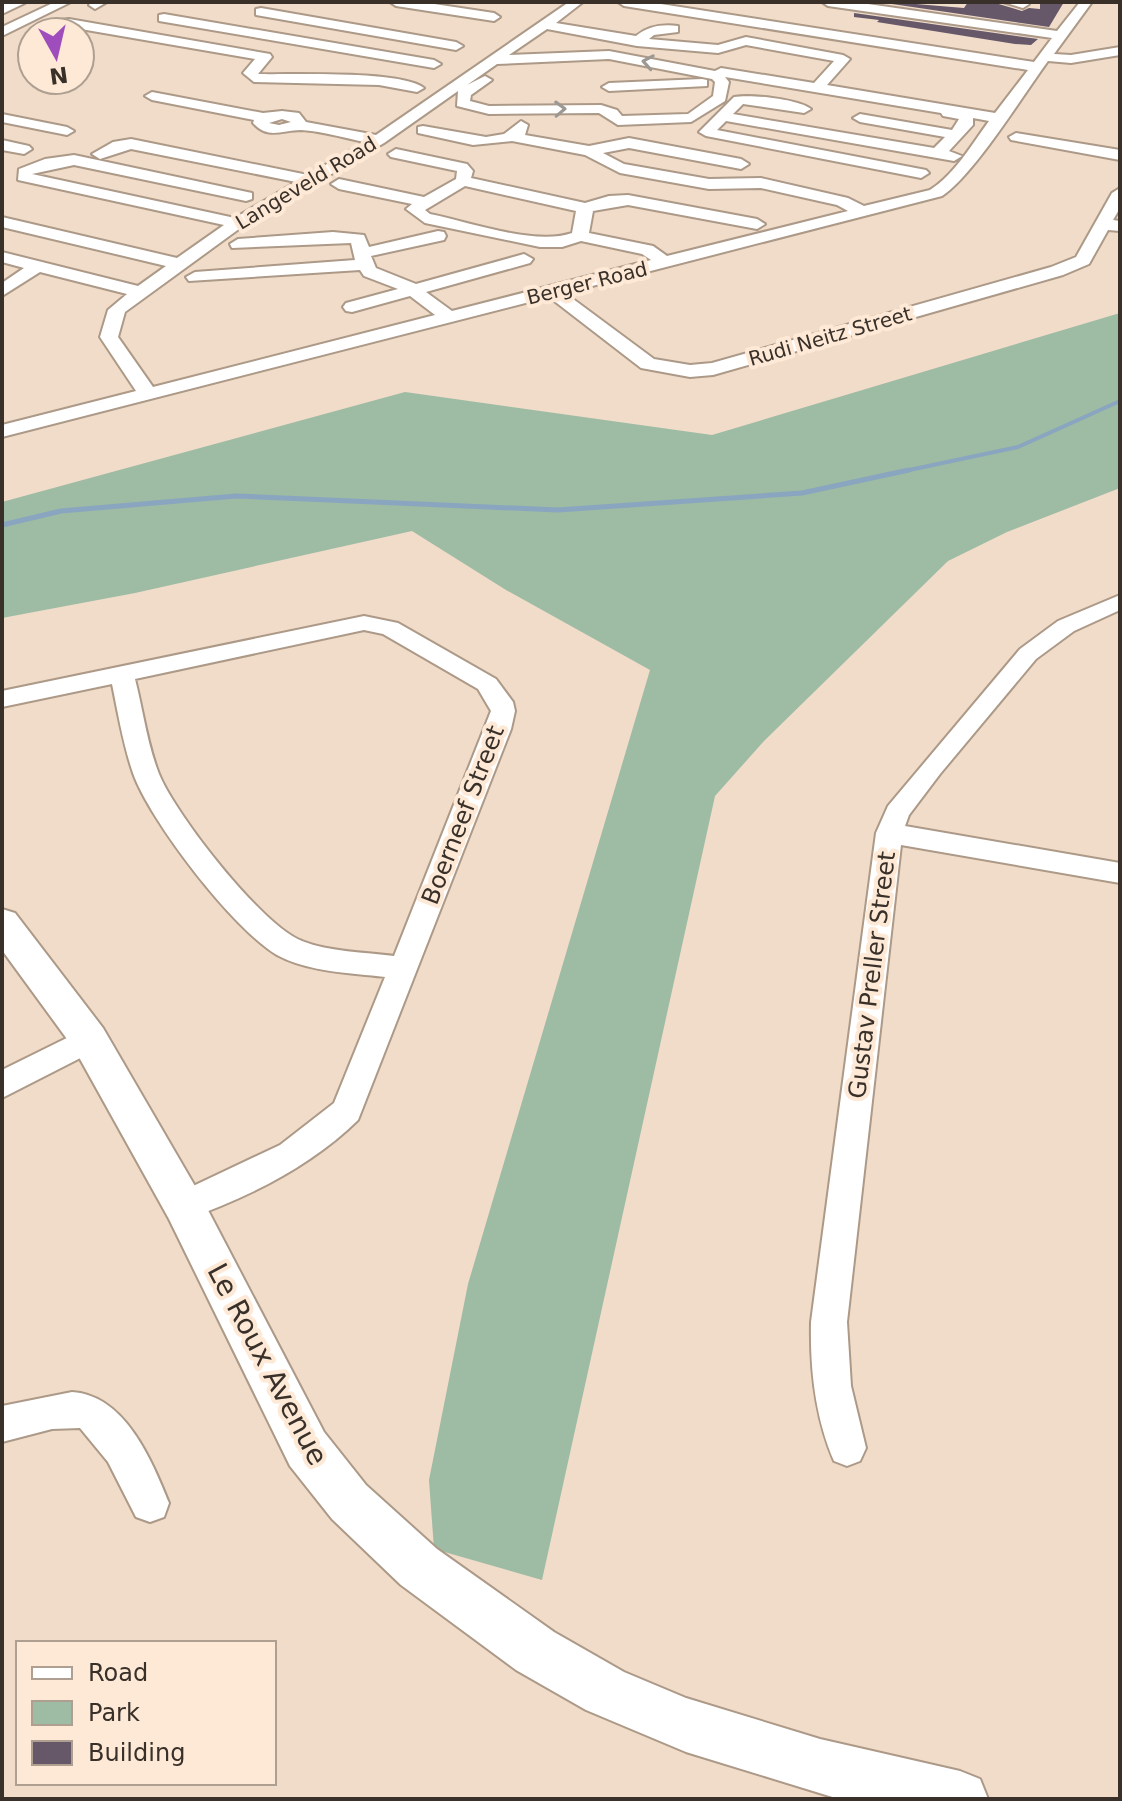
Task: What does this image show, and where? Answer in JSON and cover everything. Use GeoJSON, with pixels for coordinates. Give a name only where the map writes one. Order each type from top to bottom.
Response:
{"type":"FeatureCollection","features":[{"type":"Feature","properties":{"kind":"main road","name":"Le Roux Avenue"},"geometry":{"type":"LineString","coordinates":[[2,923],[89,1039],[184,1206],[307,1449],[349,1502],[419,1567],[535,1651],[605,1691],[686,1725],[820,1767],[960,1799]]}},
{"type":"Feature","properties":{"kind":"street"},"geometry":{"type":"LineString","coordinates":[[2,10],[18,2],[30,2]]}},
{"type":"Feature","properties":{"kind":"street"},"geometry":{"type":"LineString","coordinates":[[35,16],[65,2]]}},
{"type":"Feature","properties":{"kind":"street"},"geometry":{"type":"LineString","coordinates":[[396,2],[494,17]]}},
{"type":"Feature","properties":{"kind":"street","name":"Langeveld Road"},"geometry":{"type":"LineString","coordinates":[[148,394],[109,337],[117,310],[237,223],[379,140],[577,2]]}},
{"type":"Feature","properties":{"kind":"street"},"geometry":{"type":"LineString","coordinates":[[624,2],[1040,62],[1120,51]]}},
{"type":"Feature","properties":{"kind":"street"},"geometry":{"type":"LineString","coordinates":[[828,2],[886,6],[1062,36]]}},
{"type":"Feature","properties":{"kind":"street","name":"Berger Road"},"geometry":{"type":"LineString","coordinates":[[2,431],[936,193],[945,187],[968,159],[1086,2]]}},
{"type":"Feature","properties":{"kind":"street"},"geometry":{"type":"LineString","coordinates":[[261,12],[280,3],[330,12],[315,20]]}},
{"type":"Feature","properties":{"kind":"street"},"geometry":{"type":"LineString","coordinates":[[402,36],[444,10]]}},
{"type":"Feature","properties":{"kind":"street"},"geometry":{"type":"LineString","coordinates":[[189,21],[261,12],[456,46]]}},
{"type":"Feature","properties":{"kind":"street"},"geometry":{"type":"LineString","coordinates":[[164,18],[434,64]]}},
{"type":"Feature","properties":{"kind":"street"},"geometry":{"type":"LineString","coordinates":[[545,25],[638,40],[638,43],[646,45],[718,49],[746,41],[843,59],[818,87]]}},
{"type":"Feature","properties":{"kind":"street"},"geometry":{"type":"LineString","coordinates":[[638,40],[650,31],[673,29]]}},
{"type":"Feature","properties":{"kind":"street"},"geometry":{"type":"LineString","coordinates":[[96,32],[122,39],[263,56],[272,60],[251,70],[250,76],[299,81],[367,81],[417,88]]}},
{"type":"Feature","properties":{"kind":"street"},"geometry":{"type":"LineString","coordinates":[[492,62],[609,55],[722,77],[818,87],[999,118]]}},
{"type":"Feature","properties":{"kind":"street"},"geometry":{"type":"LineString","coordinates":[[492,62],[501,71],[464,93],[461,101],[467,106],[516,111],[601,109],[623,122],[691,118],[706,111],[720,98],[722,77]]}},
{"type":"Feature","properties":{"kind":"street"},"geometry":{"type":"LineString","coordinates":[[609,87],[722,77]]}},
{"type":"Feature","properties":{"kind":"street"},"geometry":{"type":"LineString","coordinates":[[359,96],[367,81]]}},
{"type":"Feature","properties":{"kind":"street"},"geometry":{"type":"LineString","coordinates":[[761,82],[965,116],[968,122],[938,153]]}},
{"type":"Feature","properties":{"kind":"street"},"geometry":{"type":"LineString","coordinates":[[152,96],[264,118],[260,123],[268,129],[296,125],[379,140]]}},
{"type":"Feature","properties":{"kind":"street"},"geometry":{"type":"LineString","coordinates":[[804,109],[743,99],[734,103],[706,132],[921,173]]}},
{"type":"Feature","properties":{"kind":"street"},"geometry":{"type":"LineString","coordinates":[[423,130],[490,143],[513,137],[521,131],[522,125],[446,110]]}},
{"type":"Feature","properties":{"kind":"street"},"geometry":{"type":"LineString","coordinates":[[722,116],[968,159]]}},
{"type":"Feature","properties":{"kind":"street"},"geometry":{"type":"LineString","coordinates":[[2,118],[67,131]]}},
{"type":"Feature","properties":{"kind":"street"},"geometry":{"type":"LineString","coordinates":[[860,118],[956,135]]}},
{"type":"Feature","properties":{"kind":"street"},"geometry":{"type":"LineString","coordinates":[[816,154],[830,133]]}},
{"type":"Feature","properties":{"kind":"street"},"geometry":{"type":"LineString","coordinates":[[513,137],[589,151],[615,167],[709,184],[756,182],[842,201],[863,212]]}},
{"type":"Feature","properties":{"kind":"street"},"geometry":{"type":"LineString","coordinates":[[1016,137],[1120,155]]}},
{"type":"Feature","properties":{"kind":"street"},"geometry":{"type":"LineString","coordinates":[[589,151],[629,143],[741,164]]}},
{"type":"Feature","properties":{"kind":"street"},"geometry":{"type":"LineString","coordinates":[[100,154],[114,146],[126,144],[311,180]]}},
{"type":"Feature","properties":{"kind":"street"},"geometry":{"type":"LineString","coordinates":[[2,145],[24,149]]}},
{"type":"Feature","properties":{"kind":"street"},"geometry":{"type":"LineString","coordinates":[[396,154],[462,167],[465,171],[463,181]]}},
{"type":"Feature","properties":{"kind":"street"},"geometry":{"type":"LineString","coordinates":[[288,175],[317,157]]}},
{"type":"Feature","properties":{"kind":"street"},"geometry":{"type":"LineString","coordinates":[[237,223],[23,175],[45,164],[74,160],[246,196]]}},
{"type":"Feature","properties":{"kind":"street"},"geometry":{"type":"LineString","coordinates":[[666,263],[647,250],[580,236],[562,242],[540,242],[425,218],[414,209],[423,201],[463,181],[585,208],[609,201],[628,200],[757,224]]}},
{"type":"Feature","properties":{"kind":"street"},"geometry":{"type":"LineString","coordinates":[[339,184],[423,201]]}},
{"type":"Feature","properties":{"kind":"street","name":"Rudi Neitz Street"},"geometry":{"type":"LineString","coordinates":[[553,292],[648,364],[690,371],[713,369],[1057,271],[1083,260],[1112,225],[1120,193]]}},
{"type":"Feature","properties":{"kind":"street"},"geometry":{"type":"LineString","coordinates":[[580,236],[585,208]]}},
{"type":"Feature","properties":{"kind":"street"},"geometry":{"type":"LineString","coordinates":[[2,222],[180,264]]}},
{"type":"Feature","properties":{"kind":"street"},"geometry":{"type":"LineString","coordinates":[[238,244],[333,229],[358,239],[364,259],[378,277],[413,290],[450,318]]}},
{"type":"Feature","properties":{"kind":"street"},"geometry":{"type":"LineString","coordinates":[[195,277],[364,259],[438,236]]}},
{"type":"Feature","properties":{"kind":"street"},"geometry":{"type":"LineString","coordinates":[[2,257],[140,292]]}},
{"type":"Feature","properties":{"kind":"street"},"geometry":{"type":"LineString","coordinates":[[352,307],[524,259]]}},
{"type":"Feature","properties":{"kind":"street"},"geometry":{"type":"LineString","coordinates":[[2,291],[37,266]]}},
{"type":"Feature","properties":{"kind":"street","name":"Gustav Preller Street"},"geometry":{"type":"LineString","coordinates":[[847,1448],[830,1390],[827,1356],[829,1322],[889,833],[897,812],[922,779],[1028,654],[1066,626],[1120,602]]}},
{"type":"Feature","properties":{"kind":"street","name":"Boerneef Street"},"geometry":{"type":"LineString","coordinates":[[2,699],[364,623],[390,628],[487,684],[501,702],[503,711],[498,729],[352,1101],[333,1127],[310,1145],[266,1169],[184,1206]]}},
{"type":"Feature","properties":{"kind":"street"},"geometry":{"type":"LineString","coordinates":[[122,675],[152,785],[168,815],[254,921],[272,939],[293,950],[403,969]]}},
{"type":"Feature","properties":{"kind":"street"},"geometry":{"type":"LineString","coordinates":[[889,833],[1120,873]]}},
{"type":"Feature","properties":{"kind":"street"},"geometry":{"type":"LineString","coordinates":[[2,1085],[89,1039]]}},
{"type":"Feature","properties":{"kind":"street"},"geometry":{"type":"LineString","coordinates":[[2,1424],[41,1414],[84,1410],[105,1424],[150,1503]]}},
{"type":"Feature","properties":{"kind":"green space"},"geometry":{"type":"Polygon","coordinates":[[[1120,313],[1120,488],[1007,532],[948,561],[764,741],[715,796],[542,1580],[434,1549],[429,1480],[468,1284],[650,670],[506,590],[412,531],[135,593],[2,618],[2,502],[405,392],[712,435],[1120,313]]]}},
{"type":"Feature","properties":{"kind":"building"},"geometry":{"type":"Polygon","coordinates":[[[892,2],[964,8],[968,2],[992,2],[1022,11],[1040,9],[1040,2],[1064,2],[1049,27],[892,2]]]}},
{"type":"Feature","properties":{"kind":"building"},"geometry":{"type":"Polygon","coordinates":[[[854,13],[1038,39],[1031,45],[1015,44],[877,22],[879,20],[854,17],[854,13]]]}},
{"type":"Feature","properties":{"kind":"waterway"},"geometry":{"type":"LineString","coordinates":[[900,472],[1018,447],[1120,401]]}},
{"type":"Feature","properties":{"kind":"waterway"},"geometry":{"type":"LineString","coordinates":[[2,525],[61,511],[236,496],[558,510],[802,493],[909,470]]}}]}
